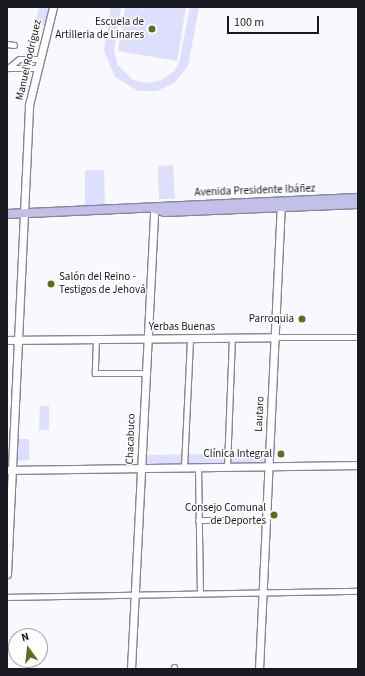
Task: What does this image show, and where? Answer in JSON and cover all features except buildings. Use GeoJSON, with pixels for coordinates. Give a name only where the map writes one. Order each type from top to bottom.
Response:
{"type":"FeatureCollection","features":[{"type":"Feature","properties":{"kind":"main road","name":"Avenida Presidente Ibáñez"},"geometry":{"type":"LineString","coordinates":[[280,205],[358,198]]}},
{"type":"Feature","properties":{"kind":"main road","name":"Avenida Presidente Ibáñez"},"geometry":{"type":"LineString","coordinates":[[7,214],[23,215],[154,209],[358,204]]}},
{"type":"Feature","properties":{"kind":"street","name":"Manuel Rodríguez"},"geometry":{"type":"LineString","coordinates":[[7,574],[9,470],[18,340],[29,105],[53,7]]}},
{"type":"Feature","properties":{"kind":"street"},"geometry":{"type":"LineString","coordinates":[[7,44],[14,45]]}},
{"type":"Feature","properties":{"kind":"street"},"geometry":{"type":"LineString","coordinates":[[8,68],[19,59],[40,58]]}},
{"type":"Feature","properties":{"kind":"street"},"geometry":{"type":"LineString","coordinates":[[8,68],[37,68]]}},
{"type":"Feature","properties":{"kind":"street","name":"Lautaro"},"geometry":{"type":"LineString","coordinates":[[259,669],[280,205]]}},
{"type":"Feature","properties":{"kind":"street","name":"Chacabuco"},"geometry":{"type":"LineString","coordinates":[[131,669],[144,373],[154,209]]}},
{"type":"Feature","properties":{"kind":"street","name":"Yerbas Buenas"},"geometry":{"type":"LineString","coordinates":[[7,340],[96,338],[358,337]]}},
{"type":"Feature","properties":{"kind":"street"},"geometry":{"type":"LineString","coordinates":[[96,338],[95,373],[144,373]]}},
{"type":"Feature","properties":{"kind":"street"},"geometry":{"type":"LineString","coordinates":[[184,467],[190,338]]}},
{"type":"Feature","properties":{"kind":"street"},"geometry":{"type":"LineString","coordinates":[[227,467],[232,338]]}},
{"type":"Feature","properties":{"kind":"street"},"geometry":{"type":"LineString","coordinates":[[9,470],[358,465]]}},
{"type":"Feature","properties":{"kind":"street"},"geometry":{"type":"LineString","coordinates":[[198,467],[200,593]]}},
{"type":"Feature","properties":{"kind":"street"},"geometry":{"type":"LineString","coordinates":[[198,520],[265,520]]}},
{"type":"Feature","properties":{"kind":"street"},"geometry":{"type":"LineString","coordinates":[[7,597],[358,591]]}},
{"type":"Feature","properties":{"kind":"shaded area"},"geometry":{"type":"Polygon","coordinates":[[[39,7],[49,7],[45,26],[35,23],[39,7]]]}},
{"type":"Feature","properties":{"kind":"shaded area"},"geometry":{"type":"Polygon","coordinates":[[[111,7],[121,7],[114,51],[118,65],[133,80],[148,83],[162,80],[174,71],[179,63],[190,7],[199,7],[188,66],[174,83],[157,91],[138,91],[115,77],[104,51],[111,7]]]}},
{"type":"Feature","properties":{"kind":"shaded area","name":"Escuela de Artilleria de Linares"},"geometry":{"type":"Polygon","coordinates":[[[125,7],[186,7],[177,61],[118,51],[125,7]]]}},
{"type":"Feature","properties":{"kind":"shaded area"},"geometry":{"type":"Polygon","coordinates":[[[173,165],[175,199],[159,199],[158,166],[173,165]]]}},
{"type":"Feature","properties":{"kind":"shaded area"},"geometry":{"type":"Polygon","coordinates":[[[85,170],[104,170],[105,207],[85,206],[85,170]]]}},
{"type":"Feature","properties":{"kind":"shaded area"},"geometry":{"type":"Polygon","coordinates":[[[40,406],[49,406],[49,430],[39,430],[40,406]]]}},
{"type":"Feature","properties":{"kind":"shaded area"},"geometry":{"type":"Polygon","coordinates":[[[16,439],[29,439],[29,460],[17,461],[16,439]]]}},
{"type":"Feature","properties":{"kind":"shaded area"},"geometry":{"type":"Polygon","coordinates":[[[267,453],[267,465],[143,466],[145,455],[267,453]]]}},
{"type":"Feature","properties":{"kind":"place","name":"Escuela de Artilleria de Linares"},"geometry":{"type":"Point","coordinates":[152,29]}},
{"type":"Feature","properties":{"kind":"place","name":"Salón del Reino - Testigos de Jehová"},"geometry":{"type":"Point","coordinates":[51,284]}},
{"type":"Feature","properties":{"kind":"place","name":"Parroquia"},"geometry":{"type":"Point","coordinates":[302,319]}},
{"type":"Feature","properties":{"kind":"place","name":"Clínica Integral"},"geometry":{"type":"Point","coordinates":[281,454]}},
{"type":"Feature","properties":{"kind":"place","name":"Consejo Comunal de Deportes"},"geometry":{"type":"Point","coordinates":[274,515]}}]}
